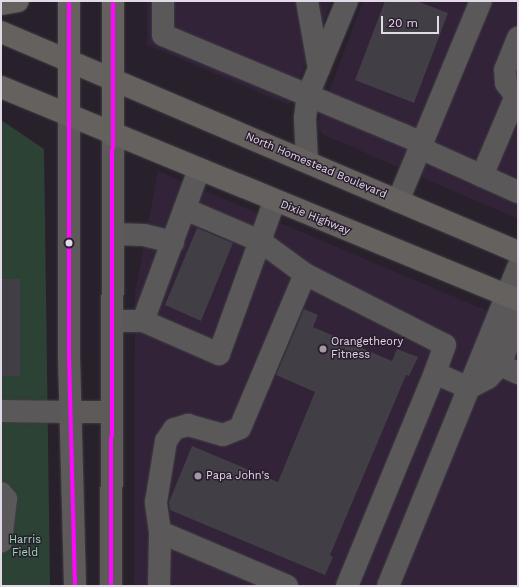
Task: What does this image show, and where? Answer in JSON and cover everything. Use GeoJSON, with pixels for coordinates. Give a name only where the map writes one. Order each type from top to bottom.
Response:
{"type":"FeatureCollection","features":[{"type":"Feature","properties":{"kind":"highway"},"geometry":{"type":"LineString","coordinates":[[1,4],[18,1]]}},
{"type":"Feature","properties":{"kind":"highway"},"geometry":{"type":"LineString","coordinates":[[69,1],[69,115]]}},
{"type":"Feature","properties":{"kind":"highway"},"geometry":{"type":"LineString","coordinates":[[113,135],[114,1]]}},
{"type":"Feature","properties":{"kind":"highway","name":"North Homestead Boulevard"},"geometry":{"type":"LineString","coordinates":[[1,32],[69,62],[307,161],[517,253]]}},
{"type":"Feature","properties":{"kind":"highway","name":"Dixie Highway"},"geometry":{"type":"LineString","coordinates":[[1,87],[274,202],[512,298]]}},
{"type":"Feature","properties":{"kind":"main road"},"geometry":{"type":"LineString","coordinates":[[69,115],[70,412],[75,586]]}},
{"type":"Feature","properties":{"kind":"main road"},"geometry":{"type":"LineString","coordinates":[[111,586],[113,135]]}},
{"type":"Feature","properties":{"kind":"main road"},"geometry":{"type":"LineString","coordinates":[[70,412],[112,412]]}},
{"type":"Feature","properties":{"kind":"street"},"geometry":{"type":"LineString","coordinates":[[163,1],[163,35],[308,95],[518,192]]}},
{"type":"Feature","properties":{"kind":"street"},"geometry":{"type":"LineString","coordinates":[[306,1],[319,69]]}},
{"type":"Feature","properties":{"kind":"street"},"geometry":{"type":"LineString","coordinates":[[307,161],[304,118],[308,95],[347,1]]}},
{"type":"Feature","properties":{"kind":"street"},"geometry":{"type":"LineString","coordinates":[[398,201],[481,1]]}},
{"type":"Feature","properties":{"kind":"street"},"geometry":{"type":"LineString","coordinates":[[482,176],[517,97],[506,82],[505,70],[518,38]]}},
{"type":"Feature","properties":{"kind":"street"},"geometry":{"type":"LineString","coordinates":[[143,321],[199,170]]}},
{"type":"Feature","properties":{"kind":"street"},"geometry":{"type":"LineString","coordinates":[[113,321],[143,321],[219,354],[274,202]]}},
{"type":"Feature","properties":{"kind":"street"},"geometry":{"type":"LineString","coordinates":[[185,209],[260,241],[305,274],[446,346],[347,586]]}},
{"type":"Feature","properties":{"kind":"street"},"geometry":{"type":"LineString","coordinates":[[113,234],[144,235],[173,242]]}},
{"type":"Feature","properties":{"kind":"street"},"geometry":{"type":"LineString","coordinates":[[388,586],[469,388],[512,298],[517,253]]}},
{"type":"Feature","properties":{"kind":"street"},"geometry":{"type":"LineString","coordinates":[[159,586],[160,532],[156,502],[166,440],[174,429],[188,425],[223,435],[240,428],[305,274]]}},
{"type":"Feature","properties":{"kind":"street"},"geometry":{"type":"LineString","coordinates":[[469,388],[509,369],[518,318]]}},
{"type":"Feature","properties":{"kind":"street"},"geometry":{"type":"LineString","coordinates":[[435,373],[469,388]]}},
{"type":"Feature","properties":{"kind":"street"},"geometry":{"type":"LineString","coordinates":[[1,411],[70,412]]}},
{"type":"Feature","properties":{"kind":"street"},"geometry":{"type":"LineString","coordinates":[[1,493],[6,499],[1,542]]}},
{"type":"Feature","properties":{"kind":"street"},"geometry":{"type":"LineString","coordinates":[[160,532],[287,586]]}},
{"type":"Feature","properties":{"kind":"shaded area"},"geometry":{"type":"Polygon","coordinates":[[[147,1],[332,1],[289,105],[147,45],[147,1]]]}},
{"type":"Feature","properties":{"kind":"shaded area"},"geometry":{"type":"Polygon","coordinates":[[[363,1],[518,1],[518,219],[322,134],[317,124],[363,1]]]}},
{"type":"Feature","properties":{"kind":"shaded area"},"geometry":{"type":"Polygon","coordinates":[[[158,171],[518,324],[518,586],[134,586],[135,293],[158,171]]]}},
{"type":"Feature","properties":{"kind":"green space","name":"Harris Field"},"geometry":{"type":"Polygon","coordinates":[[[1,120],[44,149],[50,586],[1,586],[1,120]]]}},
{"type":"Feature","properties":{"kind":"building"},"geometry":{"type":"Polygon","coordinates":[[[385,1],[417,1],[448,13],[414,103],[355,80],[385,1]]]}},
{"type":"Feature","properties":{"kind":"building"},"geometry":{"type":"Polygon","coordinates":[[[197,228],[233,243],[201,321],[165,305],[197,228]]]}},
{"type":"Feature","properties":{"kind":"building"},"geometry":{"type":"Polygon","coordinates":[[[1,279],[20,279],[20,376],[1,376],[1,279]]]}},
{"type":"Feature","properties":{"kind":"building"},"geometry":{"type":"Polygon","coordinates":[[[304,309],[318,315],[313,327],[392,361],[397,349],[418,357],[409,376],[406,375],[330,555],[333,557],[325,575],[170,510],[169,502],[192,446],[278,482],[315,392],[276,375],[304,309]]]}},
{"type":"Feature","properties":{"kind":"transit line"},"geometry":{"type":"LineString","coordinates":[[69,1],[69,356],[75,586]]}},
{"type":"Feature","properties":{"kind":"transit line"},"geometry":{"type":"LineString","coordinates":[[111,586],[113,1]]}},
{"type":"Feature","properties":{"kind":"place","name":"Orangetheory Fitness"},"geometry":{"type":"Point","coordinates":[323,349]}},
{"type":"Feature","properties":{"kind":"place","name":"Papa John's"},"geometry":{"type":"Point","coordinates":[198,476]}}]}
